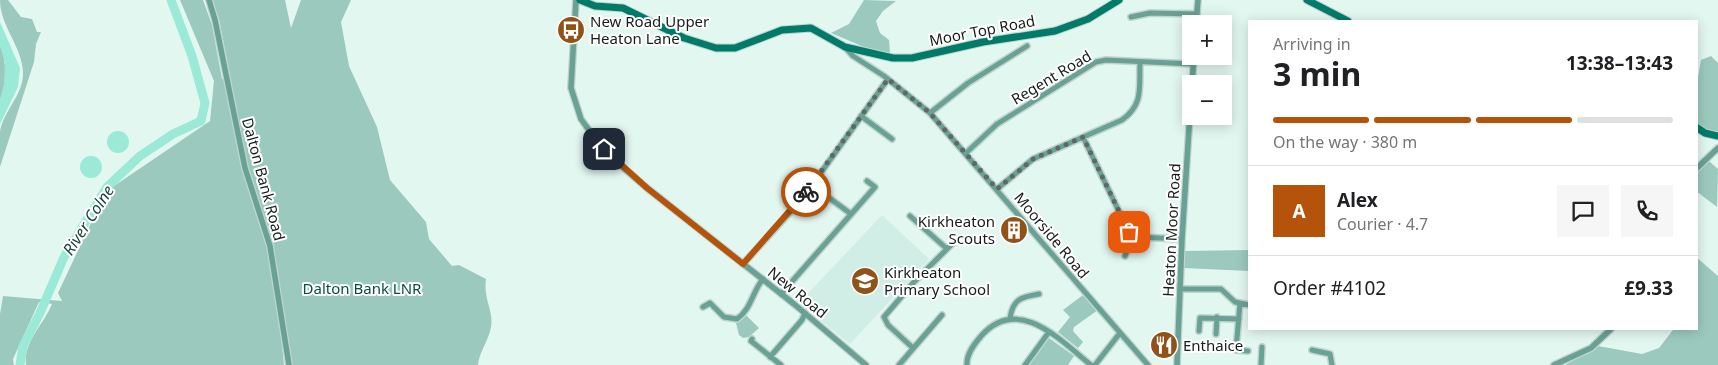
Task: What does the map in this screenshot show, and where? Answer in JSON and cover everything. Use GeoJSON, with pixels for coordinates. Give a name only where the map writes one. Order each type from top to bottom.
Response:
{"type":"FeatureCollection","features":[{"type":"Feature","properties":{"kind":"main road","name":"Moor Top Road"},"geometry":{"type":"LineString","coordinates":[[580,0],[595,6],[623,8],[684,38],[716,48],[734,48],[782,30],[811,28],[845,47],[893,58],[912,58],[1071,26],[1088,19],[1119,0]]}},
{"type":"Feature","properties":{"kind":"main road"},"geometry":{"type":"LineString","coordinates":[[1308,0],[1346,20]]}},
{"type":"Feature","properties":{"kind":"main road"},"geometry":{"type":"LineString","coordinates":[[1698,128],[1705,133],[1718,136]]}},
{"type":"Feature","properties":{"kind":"street","name":"Dalton Bank Road"},"geometry":{"type":"LineString","coordinates":[[209,0],[215,20],[245,168],[270,246],[289,365]]}},
{"type":"Feature","properties":{"kind":"street","name":"New Road"},"geometry":{"type":"LineString","coordinates":[[576,0],[571,88],[581,119],[614,160],[805,313],[866,365]]}},
{"type":"Feature","properties":{"kind":"street"},"geometry":{"type":"LineString","coordinates":[[1131,17],[1150,13],[1197,14],[1198,0]]}},
{"type":"Feature","properties":{"kind":"street"},"geometry":{"type":"LineString","coordinates":[[930,113],[968,83],[1027,46]]}},
{"type":"Feature","properties":{"kind":"street","name":"Moorside Road"},"geometry":{"type":"LineString","coordinates":[[845,47],[853,56],[888,79],[930,113],[1148,365]]}},
{"type":"Feature","properties":{"kind":"street","name":"Regent Road"},"geometry":{"type":"LineString","coordinates":[[966,154],[997,124],[1096,62],[1106,60],[1182,64]]}},
{"type":"Feature","properties":{"kind":"street"},"geometry":{"type":"LineString","coordinates":[[997,189],[1033,159],[1122,120],[1134,111],[1139,99],[1140,62]]}},
{"type":"Feature","properties":{"kind":"street"},"geometry":{"type":"LineString","coordinates":[[743,264],[812,185],[888,79]]}},
{"type":"Feature","properties":{"kind":"street"},"geometry":{"type":"LineString","coordinates":[[861,116],[892,139]]}},
{"type":"Feature","properties":{"kind":"street","name":"Heaton Moor Road"},"geometry":{"type":"LineString","coordinates":[[1177,365],[1189,125]]}},
{"type":"Feature","properties":{"kind":"street"},"geometry":{"type":"LineString","coordinates":[[1083,137],[1132,236],[1125,257]]}},
{"type":"Feature","properties":{"kind":"street"},"geometry":{"type":"LineString","coordinates":[[1698,167],[1718,148]]}},
{"type":"Feature","properties":{"kind":"street"},"geometry":{"type":"LineString","coordinates":[[781,294],[875,187],[867,181]]}},
{"type":"Feature","properties":{"kind":"street"},"geometry":{"type":"LineString","coordinates":[[812,185],[850,214]]}},
{"type":"Feature","properties":{"kind":"street"},"geometry":{"type":"LineString","coordinates":[[910,216],[946,248]]}},
{"type":"Feature","properties":{"kind":"street"},"geometry":{"type":"LineString","coordinates":[[1132,236],[1182,239]]}},
{"type":"Feature","properties":{"kind":"street"},"geometry":{"type":"LineString","coordinates":[[913,348],[888,325],[884,317],[946,248],[955,241]]}},
{"type":"Feature","properties":{"kind":"street"},"geometry":{"type":"LineString","coordinates":[[703,307],[710,301],[724,317],[737,318],[749,306],[754,291],[763,279]]}},
{"type":"Feature","properties":{"kind":"street"},"geometry":{"type":"LineString","coordinates":[[1180,288],[1221,289],[1240,303],[1248,305]]}},
{"type":"Feature","properties":{"kind":"street"},"geometry":{"type":"LineString","coordinates":[[1010,318],[1014,302],[1020,297],[1039,294]]}},
{"type":"Feature","properties":{"kind":"street"},"geometry":{"type":"LineString","coordinates":[[1240,303],[1236,350],[1248,351]]}},
{"type":"Feature","properties":{"kind":"street"},"geometry":{"type":"LineString","coordinates":[[770,357],[802,320],[805,313]]}},
{"type":"Feature","properties":{"kind":"street"},"geometry":{"type":"LineString","coordinates":[[899,365],[942,315]]}},
{"type":"Feature","properties":{"kind":"street"},"geometry":{"type":"LineString","coordinates":[[967,365],[966,359],[977,341],[990,327],[1010,318],[1032,321],[1091,365]]}},
{"type":"Feature","properties":{"kind":"street"},"geometry":{"type":"LineString","coordinates":[[1199,331],[1200,318],[1239,319]]}},
{"type":"Feature","properties":{"kind":"street"},"geometry":{"type":"LineString","coordinates":[[1216,334],[1218,318]]}},
{"type":"Feature","properties":{"kind":"street"},"geometry":{"type":"LineString","coordinates":[[1554,365],[1591,348],[1610,330]]}},
{"type":"Feature","properties":{"kind":"street"},"geometry":{"type":"LineString","coordinates":[[1025,365],[1049,332]]}},
{"type":"Feature","properties":{"kind":"street"},"geometry":{"type":"LineString","coordinates":[[1095,365],[1120,333]]}},
{"type":"Feature","properties":{"kind":"street"},"geometry":{"type":"LineString","coordinates":[[752,339],[751,341],[781,365]]}},
{"type":"Feature","properties":{"kind":"street"},"geometry":{"type":"LineString","coordinates":[[1261,365],[1262,347]]}},
{"type":"Feature","properties":{"kind":"street"},"geometry":{"type":"LineString","coordinates":[[1312,350],[1330,354],[1332,365]]}},
{"type":"Feature","properties":{"kind":"shaded area"},"geometry":{"type":"Polygon","coordinates":[[[0,22],[20,68],[18,87],[0,124],[0,100],[4,84],[5,63],[0,45],[0,22]]]}},
{"type":"Feature","properties":{"kind":"shaded area"},"geometry":{"type":"Polygon","coordinates":[[[118,131],[126,134],[129,142],[126,150],[118,153],[110,150],[107,142],[110,134],[118,131]]]}},
{"type":"Feature","properties":{"kind":"shaded area"},"geometry":{"type":"Polygon","coordinates":[[[91,156],[99,159],[102,167],[99,175],[91,178],[83,175],[80,167],[83,159],[91,156]]]}},
{"type":"Feature","properties":{"kind":"shaded area","name":"Kirkheaton Primary School"},"geometry":{"type":"Polygon","coordinates":[[[882,215],[929,259],[850,344],[799,303],[882,215]]]}},
{"type":"Feature","properties":{"kind":"green space"},"geometry":{"type":"Polygon","coordinates":[[[0,0],[8,0],[21,17],[32,19],[37,32],[41,32],[36,44],[34,62],[0,167],[0,132],[5,117],[17,96],[23,72],[19,53],[3,19],[0,0]]]}},
{"type":"Feature","properties":{"kind":"green space","name":"Dalton Bank LNR"},"geometry":{"type":"Polygon","coordinates":[[[180,0],[203,0],[212,25],[222,79],[230,76],[219,19],[212,0],[285,0],[291,28],[301,0],[351,0],[341,22],[349,66],[377,127],[390,180],[426,222],[429,239],[452,266],[459,265],[486,279],[486,293],[492,321],[478,365],[291,365],[290,347],[282,344],[284,365],[26,365],[26,357],[31,341],[52,304],[39,302],[13,359],[14,365],[0,365],[0,314],[3,296],[62,301],[58,293],[90,225],[111,188],[210,121],[214,81],[180,0]]]}},
{"type":"Feature","properties":{"kind":"green space"},"geometry":{"type":"Polygon","coordinates":[[[864,0],[896,1],[883,11],[876,21],[880,33],[889,40],[890,54],[864,47],[831,33],[849,24],[864,0]]]}},
{"type":"Feature","properties":{"kind":"green space"},"geometry":{"type":"Polygon","coordinates":[[[0,45],[5,72],[0,100],[0,45]]]}},
{"type":"Feature","properties":{"kind":"green space"},"geometry":{"type":"Polygon","coordinates":[[[1711,56],[1718,63],[1718,133],[1707,130],[1698,123],[1698,77],[1701,60],[1711,56]]]}},
{"type":"Feature","properties":{"kind":"green space"},"geometry":{"type":"Polygon","coordinates":[[[1709,161],[1718,169],[1717,207],[1698,193],[1698,172],[1709,161]]]}},
{"type":"Feature","properties":{"kind":"green space"},"geometry":{"type":"Polygon","coordinates":[[[1248,250],[1248,271],[1183,268],[1185,251],[1248,250]]]}},
{"type":"Feature","properties":{"kind":"green space"},"geometry":{"type":"Polygon","coordinates":[[[1698,259],[1718,276],[1718,365],[1565,365],[1598,346],[1642,354],[1659,348],[1673,330],[1698,330],[1698,259]]]}},
{"type":"Feature","properties":{"kind":"green space"},"geometry":{"type":"Polygon","coordinates":[[[1083,295],[1098,310],[1074,327],[1073,331],[1083,342],[1078,348],[1058,332],[1070,317],[1063,310],[1083,295]]]}},
{"type":"Feature","properties":{"kind":"green space"},"geometry":{"type":"Polygon","coordinates":[[[746,315],[759,328],[749,337],[743,338],[739,335],[736,323],[746,315]]]}},
{"type":"Feature","properties":{"kind":"green space"},"geometry":{"type":"Polygon","coordinates":[[[1049,338],[1074,356],[1068,365],[1028,365],[1049,338]]]}},
{"type":"Feature","properties":{"kind":"waterway","name":"River Colne"},"geometry":{"type":"LineString","coordinates":[[20,365],[23,346],[40,313],[64,257],[107,187],[140,156],[173,134],[201,121],[205,103],[192,56],[171,0]]}},
{"type":"Feature","properties":{"kind":"way so far"},"geometry":{"type":"LineString","coordinates":[[806,192],[888,79],[914,98],[930,113],[997,189],[1033,159],[1083,137],[1129,232]]}},
{"type":"Feature","properties":{"kind":"place","name":"New Road Upper Heaton Lane"},"geometry":{"type":"Point","coordinates":[571,30]}},
{"type":"Feature","properties":{"kind":"place","name":"Kirkheaton Scouts"},"geometry":{"type":"Point","coordinates":[1014,230]}},
{"type":"Feature","properties":{"kind":"place","name":"Kirkheaton Primary School"},"geometry":{"type":"Point","coordinates":[865,281]}},
{"type":"Feature","properties":{"kind":"place","name":"Enthaice"},"geometry":{"type":"Point","coordinates":[1164,345]}},
{"type":"Feature","properties":{"kind":"route"},"geometry":{"type":"LineString","coordinates":[[604,149],[647,188],[743,264],[806,192]]}}]}
